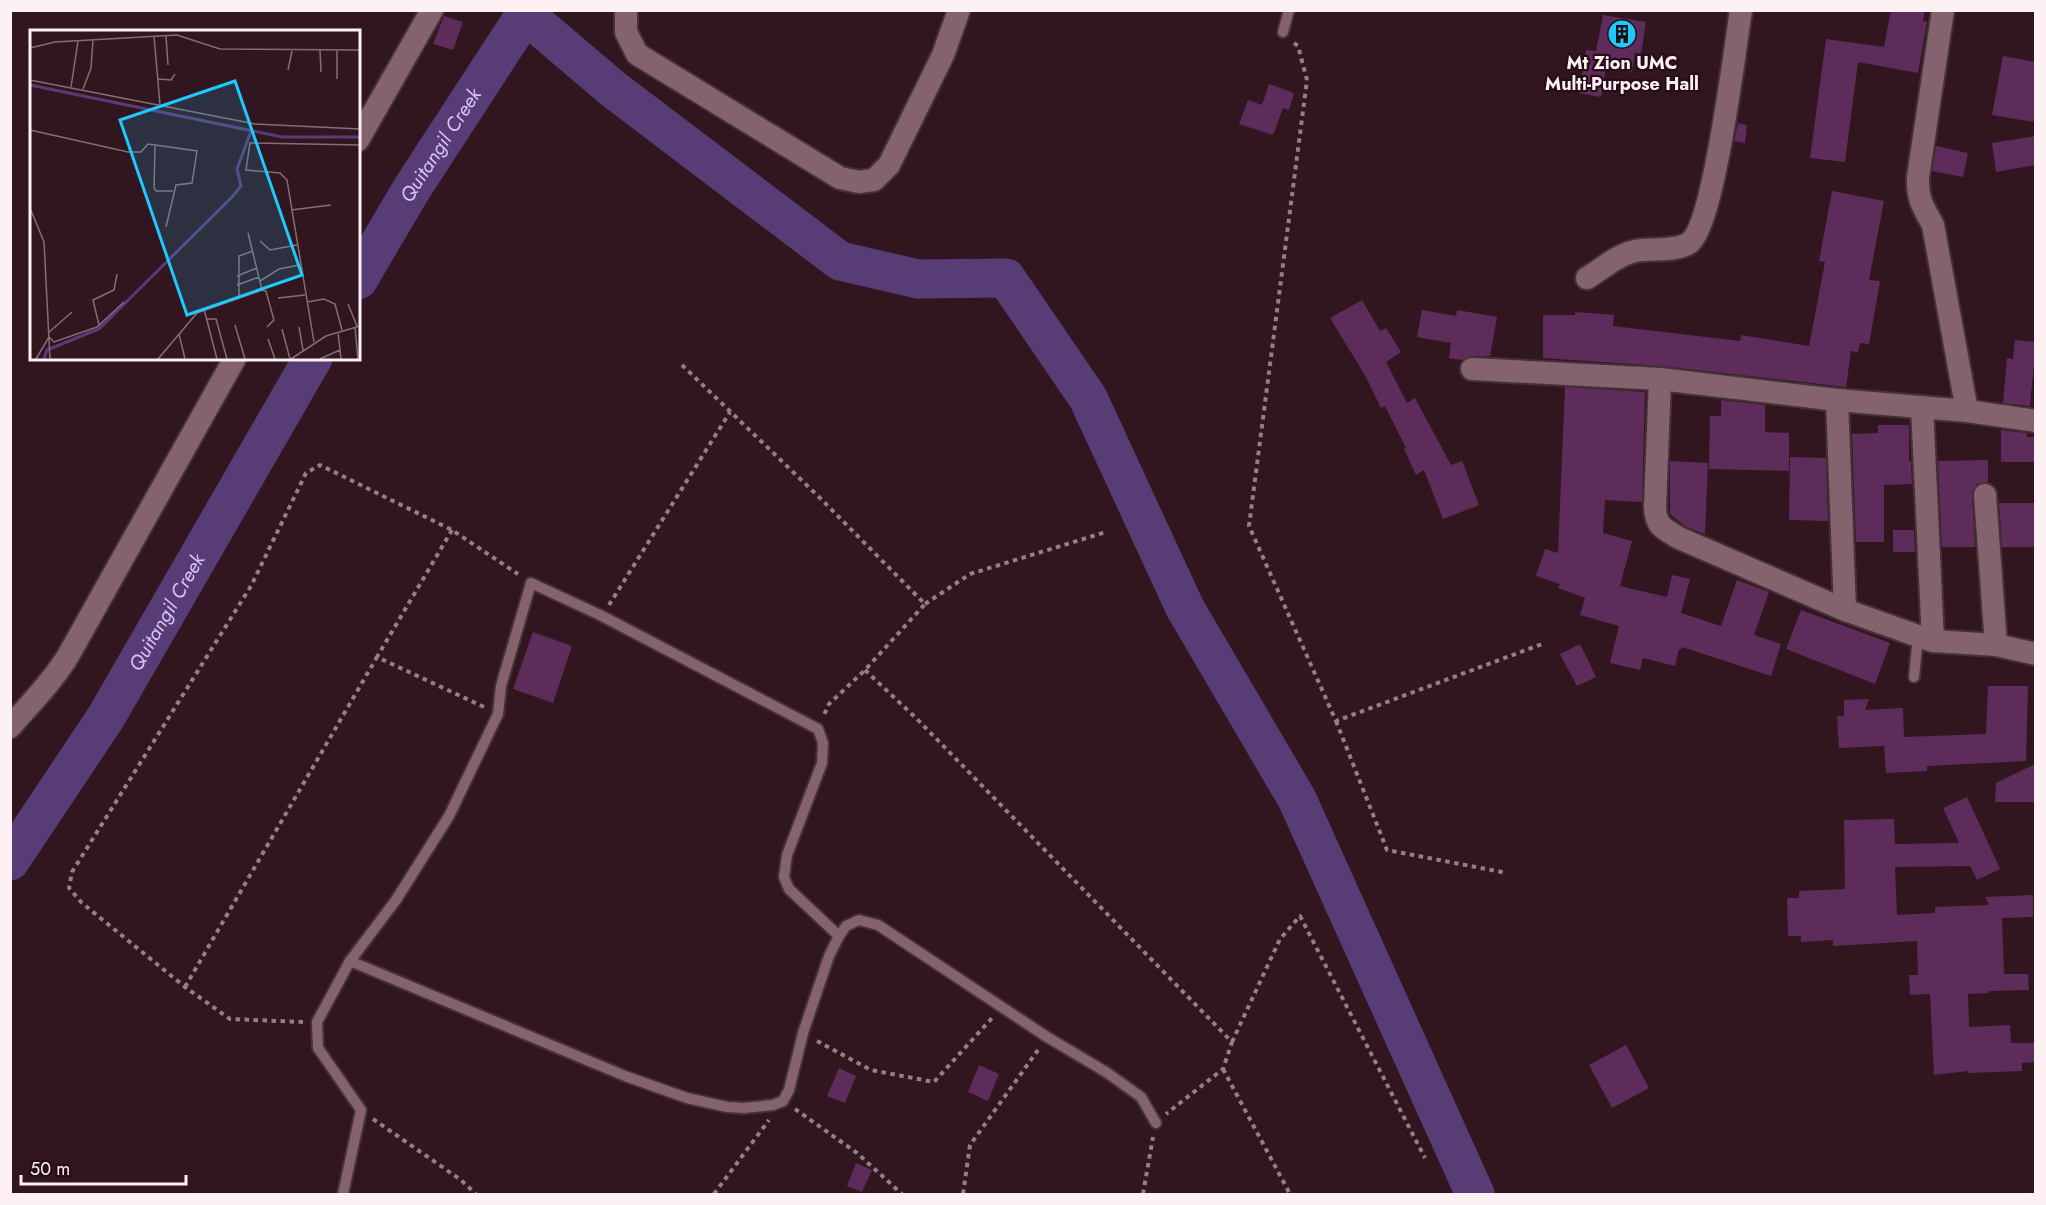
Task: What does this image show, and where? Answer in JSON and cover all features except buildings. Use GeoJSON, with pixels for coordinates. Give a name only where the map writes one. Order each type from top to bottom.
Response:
{"type":"FeatureCollection","features":[{"type":"Feature","properties":{"kind":"street"},"geometry":{"type":"LineString","coordinates":[[360,137],[432,10]]}},
{"type":"Feature","properties":{"kind":"street"},"geometry":{"type":"LineString","coordinates":[[626,10],[626,32],[637,54],[840,178],[859,182],[874,180],[889,165],[943,55],[959,10]]}},
{"type":"Feature","properties":{"kind":"street"},"geometry":{"type":"LineString","coordinates":[[1587,278],[1618,258],[1633,252],[1681,247],[1692,241],[1703,219],[1712,188],[1741,10]]}},
{"type":"Feature","properties":{"kind":"street"},"geometry":{"type":"LineString","coordinates":[[1943,10],[1917,177],[1917,190],[1920,204],[1933,225],[1967,411]]}},
{"type":"Feature","properties":{"kind":"street"},"geometry":{"type":"LineString","coordinates":[[10,728],[63,666],[234,360]]}},
{"type":"Feature","properties":{"kind":"street"},"geometry":{"type":"LineString","coordinates":[[1472,369],[1660,379],[1837,400],[1967,411],[2036,421]]}},
{"type":"Feature","properties":{"kind":"street"},"geometry":{"type":"LineString","coordinates":[[1660,379],[1655,507],[1656,518],[1660,526],[1679,538],[1845,610],[1926,639],[1996,645],[2036,654]]}},
{"type":"Feature","properties":{"kind":"street"},"geometry":{"type":"LineString","coordinates":[[1837,400],[1845,610]]}},
{"type":"Feature","properties":{"kind":"street"},"geometry":{"type":"LineString","coordinates":[[1922,407],[1926,639]]}},
{"type":"Feature","properties":{"kind":"street"},"geometry":{"type":"LineString","coordinates":[[1984,495],[1996,645]]}},
{"type":"Feature","properties":{"kind":"lane"},"geometry":{"type":"LineString","coordinates":[[1283,32],[1289,10]]}},
{"type":"Feature","properties":{"kind":"lane"},"geometry":{"type":"LineString","coordinates":[[343,1194],[361,1110],[318,1048],[317,1022],[350,961],[396,900],[449,816],[498,714],[501,686],[531,583],[602,616],[818,729],[823,743],[822,763],[787,855],[784,877],[789,889],[839,936]]}},
{"type":"Feature","properties":{"kind":"lane"},"geometry":{"type":"LineString","coordinates":[[1914,677],[1926,639]]}},
{"type":"Feature","properties":{"kind":"lane"},"geometry":{"type":"LineString","coordinates":[[350,961],[625,1076],[687,1098],[744,1108],[773,1105],[783,1101],[789,1090],[803,1034],[830,956],[846,926],[859,920],[878,925],[1047,1037],[1106,1072],[1141,1097],[1156,1123]]}},
{"type":"Feature","properties":{"kind":"path"},"geometry":{"type":"LineString","coordinates":[[1283,32],[1298,46],[1307,80],[1249,526],[1336,721],[1387,850],[1507,873]]}},
{"type":"Feature","properties":{"kind":"path"},"geometry":{"type":"LineString","coordinates":[[682,365],[819,497],[925,604]]}},
{"type":"Feature","properties":{"kind":"path"},"geometry":{"type":"LineString","coordinates":[[602,616],[730,412]]}},
{"type":"Feature","properties":{"kind":"path"},"geometry":{"type":"LineString","coordinates":[[317,1022],[230,1019],[185,987],[82,903],[69,888],[72,872],[251,586],[306,473],[320,465],[452,530],[531,583]]}},
{"type":"Feature","properties":{"kind":"path"},"geometry":{"type":"LineString","coordinates":[[185,987],[452,530]]}},
{"type":"Feature","properties":{"kind":"path"},"geometry":{"type":"LineString","coordinates":[[818,729],[829,704],[865,670],[925,604],[970,574],[1106,532]]}},
{"type":"Feature","properties":{"kind":"path"},"geometry":{"type":"LineString","coordinates":[[1336,721],[1542,644]]}},
{"type":"Feature","properties":{"kind":"path"},"geometry":{"type":"LineString","coordinates":[[377,657],[498,714]]}},
{"type":"Feature","properties":{"kind":"path"},"geometry":{"type":"LineString","coordinates":[[865,670],[917,719],[1232,1042]]}},
{"type":"Feature","properties":{"kind":"path"},"geometry":{"type":"LineString","coordinates":[[1143,1194],[1156,1123],[1223,1069],[1232,1042],[1280,939],[1300,916],[1425,1158]]}},
{"type":"Feature","properties":{"kind":"path"},"geometry":{"type":"LineString","coordinates":[[803,1034],[871,1070],[934,1082],[1002,1007]]}},
{"type":"Feature","properties":{"kind":"path"},"geometry":{"type":"LineString","coordinates":[[963,1194],[970,1145],[1047,1037]]}},
{"type":"Feature","properties":{"kind":"path"},"geometry":{"type":"LineString","coordinates":[[1223,1069],[1290,1194]]}},
{"type":"Feature","properties":{"kind":"path"},"geometry":{"type":"LineString","coordinates":[[714,1194],[783,1101],[857,1153],[902,1194]]}},
{"type":"Feature","properties":{"kind":"path"},"geometry":{"type":"LineString","coordinates":[[361,1110],[461,1180],[476,1194]]}},
{"type":"Feature","properties":{"kind":"waterway","name":"Quitangil Creek"},"geometry":{"type":"LineString","coordinates":[[360,277],[411,190],[528,10]]}},
{"type":"Feature","properties":{"kind":"waterway"},"geometry":{"type":"LineString","coordinates":[[526,15],[613,89],[840,261],[918,279],[1006,278],[1088,398],[1185,608],[1297,799],[1475,1194]]}},
{"type":"Feature","properties":{"kind":"waterway","name":"Quitangil Creek"},"geometry":{"type":"LineString","coordinates":[[10,861],[106,717],[312,360]]}},
{"type":"Feature","properties":{"kind":"place","name":"Mt Zion UMC Multi-Purpose Hall"},"geometry":{"type":"Point","coordinates":[1622,34]}}]}
